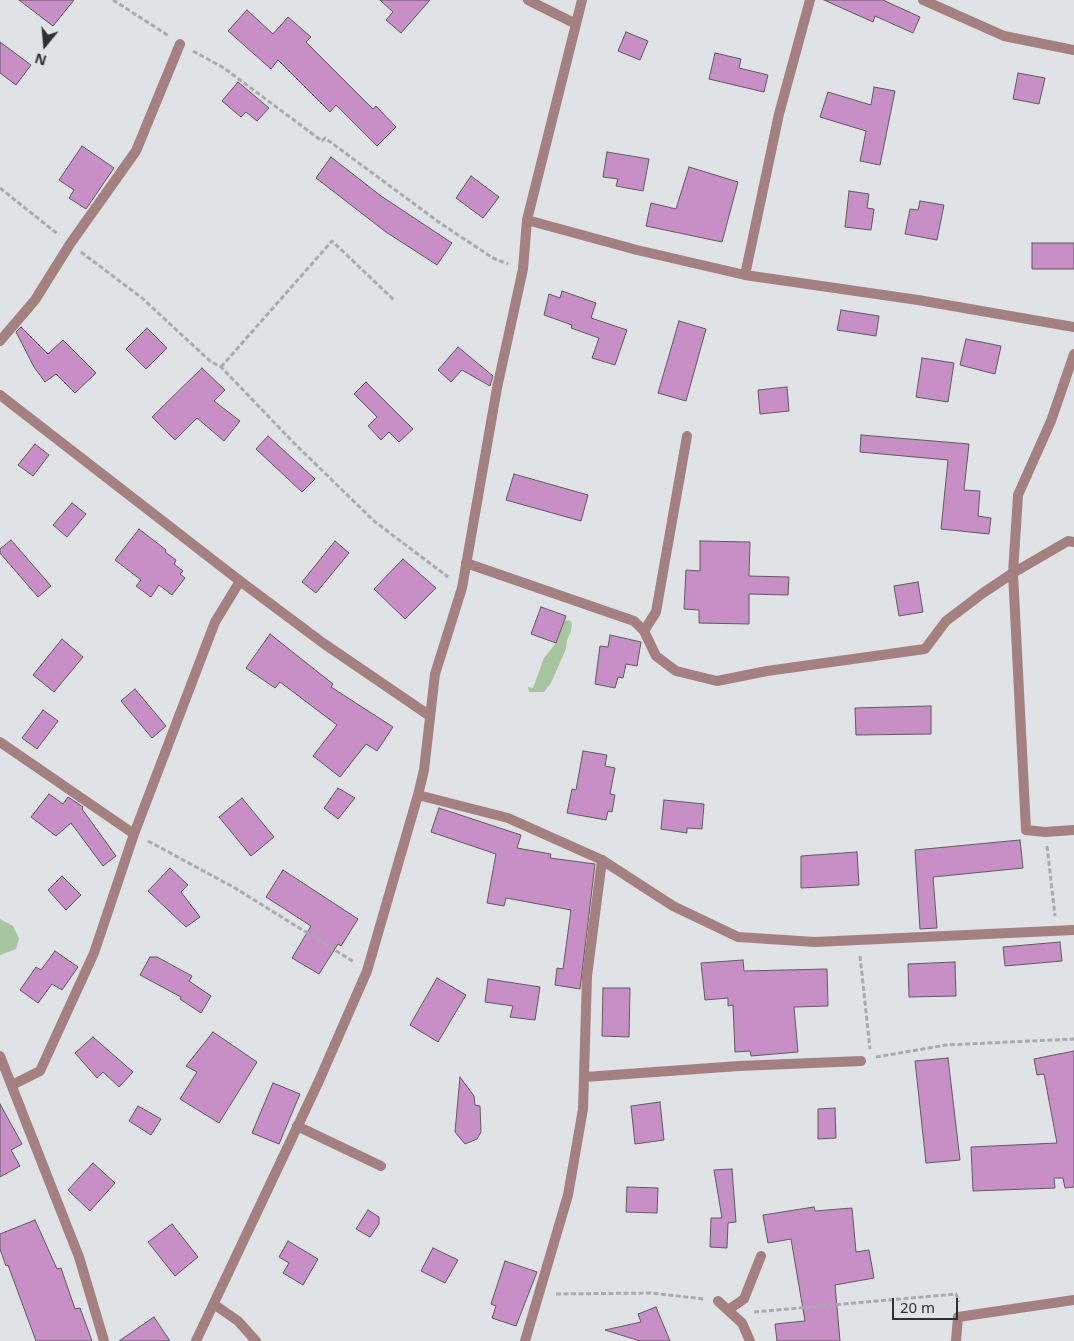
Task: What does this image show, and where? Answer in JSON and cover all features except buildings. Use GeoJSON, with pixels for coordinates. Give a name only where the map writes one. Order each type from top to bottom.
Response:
{"type":"FeatureCollection","features":[{"type":"Feature","properties":{"kind":"street"},"geometry":{"type":"LineString","coordinates":[[528,0],[576,24]]}},
{"type":"Feature","properties":{"kind":"street"},"geometry":{"type":"LineString","coordinates":[[196,1341],[215,1305],[296,1126],[318,1083],[367,971],[418,794],[424,770],[434,674],[462,588],[498,388],[523,269],[528,220],[582,0]]}},
{"type":"Feature","properties":{"kind":"street"},"geometry":{"type":"LineString","coordinates":[[745,275],[779,114],[810,0]]}},
{"type":"Feature","properties":{"kind":"street"},"geometry":{"type":"LineString","coordinates":[[923,0],[1004,36],[1074,50]]}},
{"type":"Feature","properties":{"kind":"street"},"geometry":{"type":"LineString","coordinates":[[0,341],[35,300],[70,244],[136,151],[180,44]]}},
{"type":"Feature","properties":{"kind":"street"},"geometry":{"type":"LineString","coordinates":[[528,220],[637,250],[745,275],[918,300],[1074,327]]}},
{"type":"Feature","properties":{"kind":"street"},"geometry":{"type":"LineString","coordinates":[[1074,354],[1051,421],[1018,495],[1013,573],[1026,830],[1045,832],[1074,830]]}},
{"type":"Feature","properties":{"kind":"street"},"geometry":{"type":"LineString","coordinates":[[0,396],[240,581],[324,643],[430,716]]}},
{"type":"Feature","properties":{"kind":"street"},"geometry":{"type":"LineString","coordinates":[[644,631],[656,612],[686,436]]}},
{"type":"Feature","properties":{"kind":"street"},"geometry":{"type":"LineString","coordinates":[[466,563],[634,621],[644,631],[656,656],[676,671],[717,680],[767,671],[925,649],[946,621],[1013,573],[1068,541],[1074,542]]}},
{"type":"Feature","properties":{"kind":"street"},"geometry":{"type":"LineString","coordinates":[[12,1085],[40,1071],[94,953],[134,834],[215,622],[240,581]]}},
{"type":"Feature","properties":{"kind":"street"},"geometry":{"type":"LineString","coordinates":[[0,742],[134,834]]}},
{"type":"Feature","properties":{"kind":"street"},"geometry":{"type":"LineString","coordinates":[[418,794],[508,818],[602,860],[673,906],[738,937],[815,942],[1074,930]]}},
{"type":"Feature","properties":{"kind":"street"},"geometry":{"type":"LineString","coordinates":[[525,1341],[568,1195],[583,1109],[587,976],[602,860]]}},
{"type":"Feature","properties":{"kind":"street"},"geometry":{"type":"LineString","coordinates":[[0,1056],[79,1257],[104,1341]]}},
{"type":"Feature","properties":{"kind":"street"},"geometry":{"type":"LineString","coordinates":[[585,1077],[739,1066],[861,1061]]}},
{"type":"Feature","properties":{"kind":"street"},"geometry":{"type":"LineString","coordinates":[[296,1126],[381,1166]]}},
{"type":"Feature","properties":{"kind":"street"},"geometry":{"type":"LineString","coordinates":[[728,1310],[744,1298],[761,1256]]}},
{"type":"Feature","properties":{"kind":"street"},"geometry":{"type":"LineString","coordinates":[[956,1341],[958,1317],[1074,1300]]}},
{"type":"Feature","properties":{"kind":"street"},"geometry":{"type":"LineString","coordinates":[[718,1301],[742,1323],[750,1341]]}},
{"type":"Feature","properties":{"kind":"street"},"geometry":{"type":"LineString","coordinates":[[215,1305],[238,1321],[256,1341]]}},
{"type":"Feature","properties":{"kind":"path"},"geometry":{"type":"LineString","coordinates":[[113,0],[180,44],[224,68],[322,141],[325,138],[448,228],[493,258],[523,269]]}},
{"type":"Feature","properties":{"kind":"path"},"geometry":{"type":"LineString","coordinates":[[0,188],[142,298],[210,361],[220,367],[374,521],[462,588]]}},
{"type":"Feature","properties":{"kind":"path"},"geometry":{"type":"LineString","coordinates":[[220,367],[332,241],[395,301]]}},
{"type":"Feature","properties":{"kind":"path"},"geometry":{"type":"LineString","coordinates":[[1045,832],[1057,930]]}},
{"type":"Feature","properties":{"kind":"path"},"geometry":{"type":"LineString","coordinates":[[134,834],[235,888],[367,971]]}},
{"type":"Feature","properties":{"kind":"path"},"geometry":{"type":"LineString","coordinates":[[858,940],[871,1058],[946,1045],[1074,1039]]}},
{"type":"Feature","properties":{"kind":"path"},"geometry":{"type":"LineString","coordinates":[[540,1294],[621,1295],[651,1293],[718,1301]]}},
{"type":"Feature","properties":{"kind":"path"},"geometry":{"type":"LineString","coordinates":[[742,1323],[751,1312],[956,1294],[959,1302],[958,1317]]}},
{"type":"Feature","properties":{"kind":"green space"},"geometry":{"type":"Polygon","coordinates":[[[569,620],[572,623],[566,649],[551,683],[544,692],[529,692],[528,687],[533,688],[544,658],[556,643],[564,621],[569,620]]]}},
{"type":"Feature","properties":{"kind":"green space"},"geometry":{"type":"Polygon","coordinates":[[[0,919],[13,926],[19,938],[16,949],[0,955],[0,919]]]}}]}
